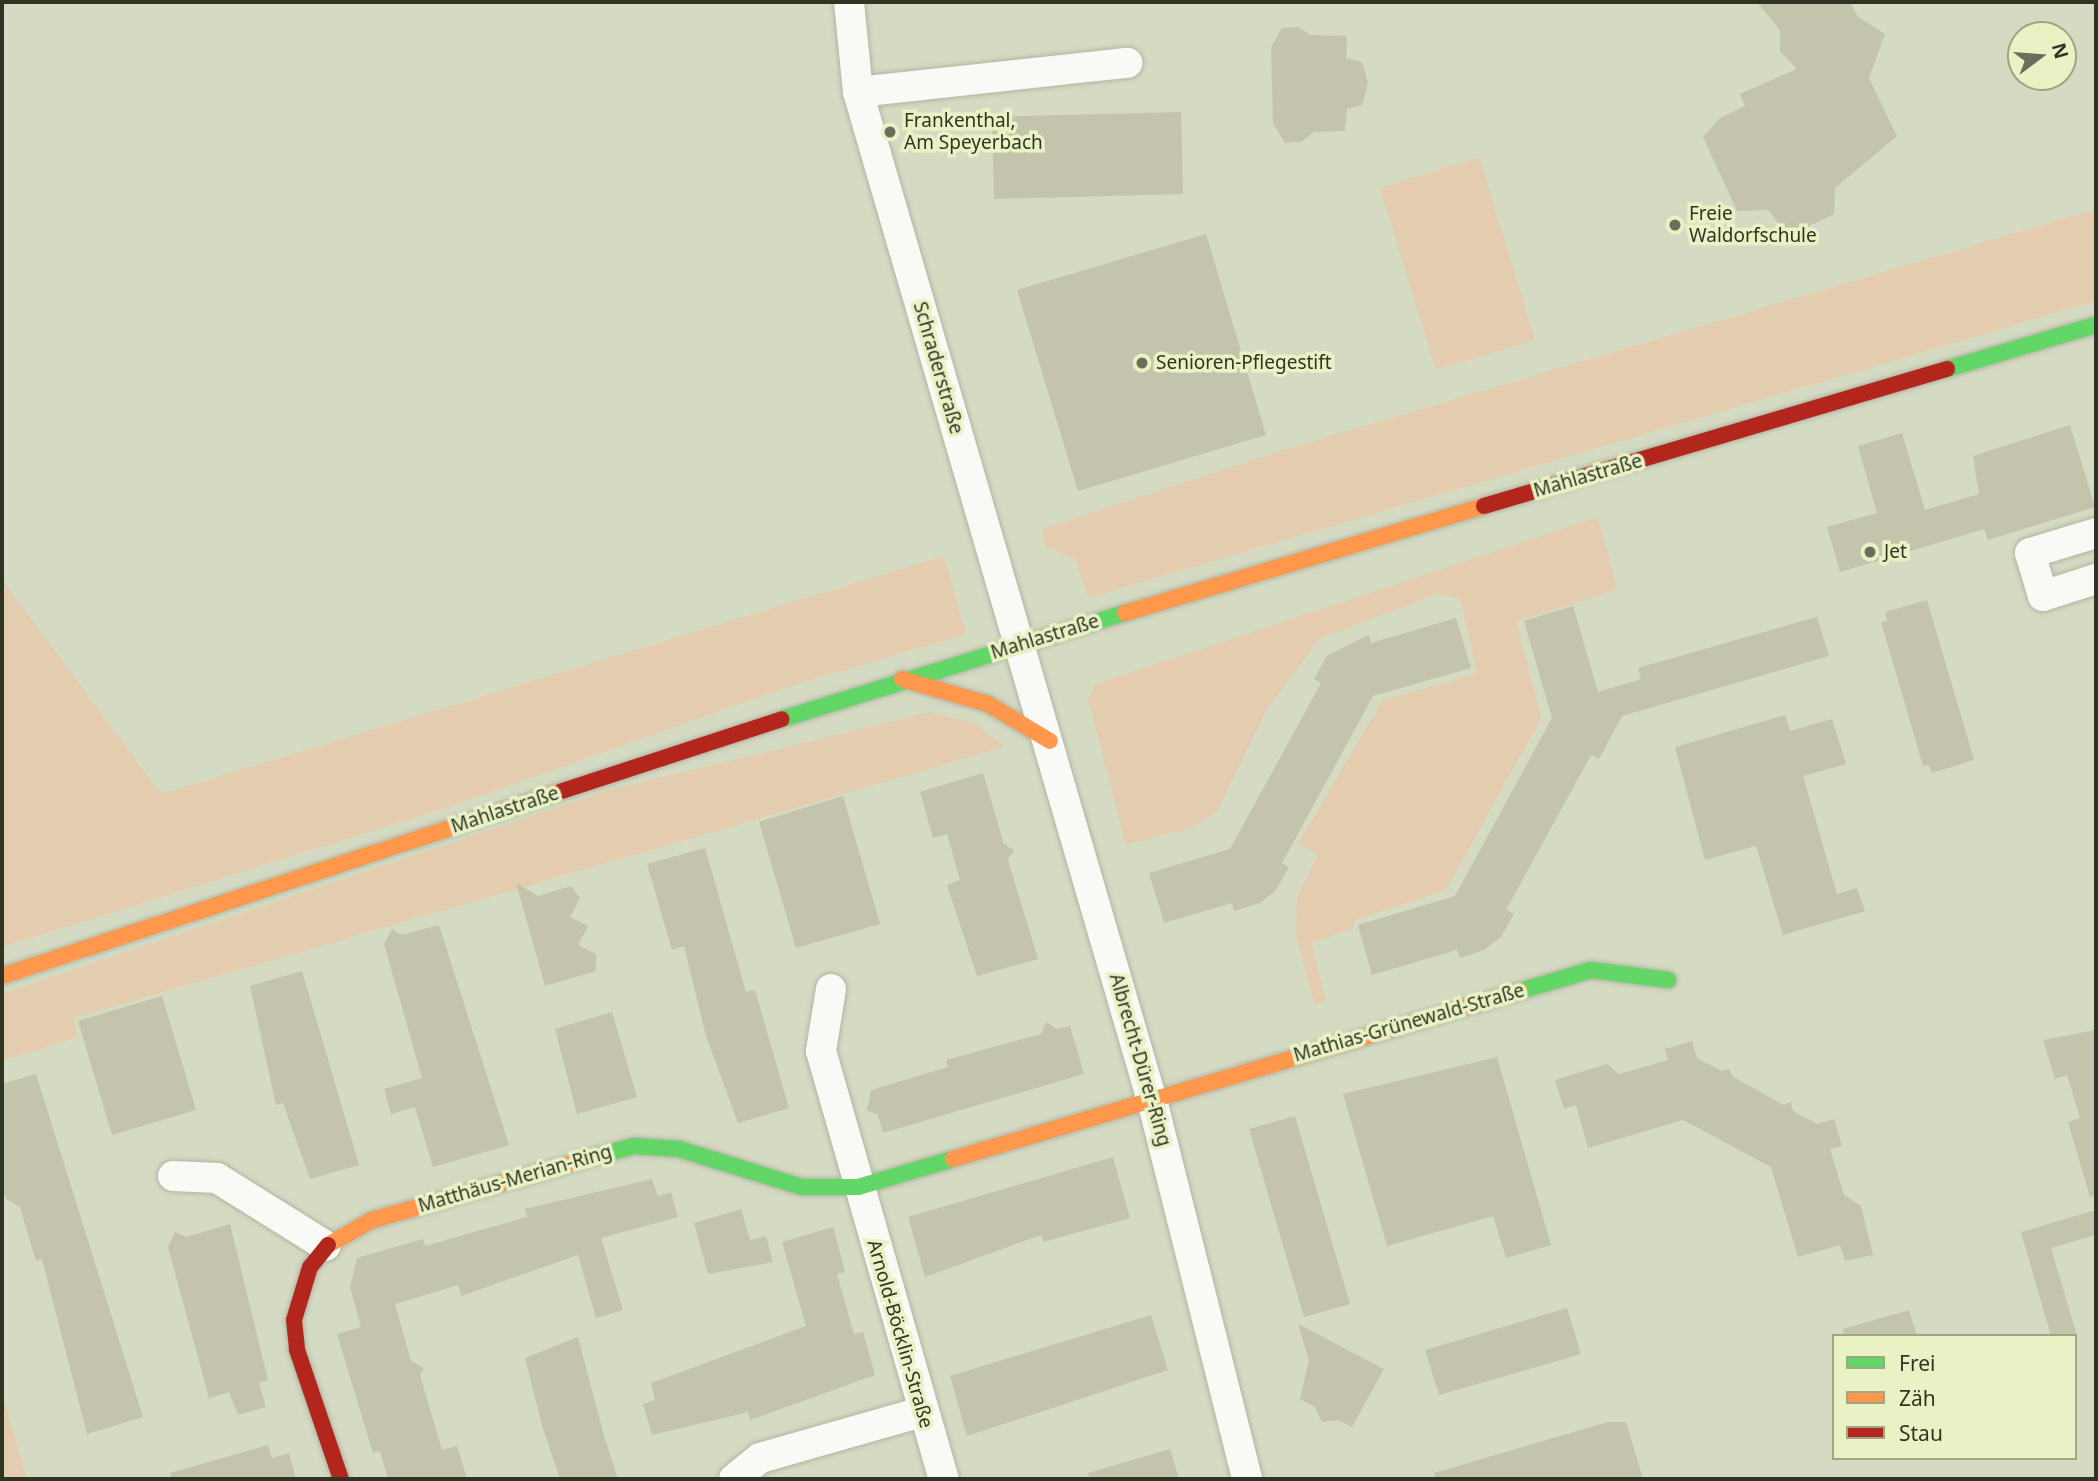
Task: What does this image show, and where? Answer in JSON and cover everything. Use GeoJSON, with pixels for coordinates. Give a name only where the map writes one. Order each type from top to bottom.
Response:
{"type":"FeatureCollection","features":[{"type":"Feature","properties":{"kind":"street","name":"Schraderstraße"},"geometry":{"type":"LineString","coordinates":[[849,2],[858,92],[1021,644]]}},
{"type":"Feature","properties":{"kind":"street"},"geometry":{"type":"LineString","coordinates":[[858,92],[1126,63]]}},
{"type":"Feature","properties":{"kind":"street","name":"Mahlastraße"},"geometry":{"type":"LineString","coordinates":[[2,976],[902,679],[2096,325]]}},
{"type":"Feature","properties":{"kind":"street"},"geometry":{"type":"LineString","coordinates":[[2090,535],[2096,577],[2043,596],[2030,553],[2090,535]]}},
{"type":"Feature","properties":{"kind":"street","name":"Albrecht-Dürer-Ring"},"geometry":{"type":"LineString","coordinates":[[1021,644],[1153,1104],[1247,1479]]}},
{"type":"Feature","properties":{"kind":"street"},"geometry":{"type":"LineString","coordinates":[[902,679],[988,704],[1049,741]]}},
{"type":"Feature","properties":{"kind":"street","name":"Mathias-Grünewald-Straße"},"geometry":{"type":"LineString","coordinates":[[1153,1104],[1315,1049],[1591,970],[1668,979]]}},
{"type":"Feature","properties":{"kind":"street","name":"Arnold-Böcklin-Straße"},"geometry":{"type":"LineString","coordinates":[[831,989],[821,1051],[921,1412],[944,1479]]}},
{"type":"Feature","properties":{"kind":"street","name":"Matthäus-Merian-Ring"},"geometry":{"type":"LineString","coordinates":[[341,1479],[297,1350],[294,1320],[299,1290],[326,1247],[372,1220],[634,1146],[679,1149],[802,1187],[858,1187],[1153,1104]]}},
{"type":"Feature","properties":{"kind":"street"},"geometry":{"type":"LineString","coordinates":[[173,1176],[217,1178],[326,1247]]}},
{"type":"Feature","properties":{"kind":"street"},"geometry":{"type":"LineString","coordinates":[[733,1479],[760,1458],[921,1412]]}},
{"type":"Feature","properties":{"kind":"shaded area"},"geometry":{"type":"Polygon","coordinates":[[[1479,157],[1535,340],[1436,370],[1380,188],[1479,157]]]}},
{"type":"Feature","properties":{"kind":"shaded area"},"geometry":{"type":"Polygon","coordinates":[[[2096,209],[2096,301],[1088,598],[1075,558],[1045,547],[1042,529],[1290,448],[2096,209]]]}},
{"type":"Feature","properties":{"kind":"shaded area"},"geometry":{"type":"Polygon","coordinates":[[[1598,517],[1617,590],[1516,621],[1541,718],[1446,890],[1355,920],[1352,929],[1311,943],[1326,1001],[1315,1004],[1296,936],[1297,897],[1318,855],[1298,844],[1382,701],[1477,673],[1460,598],[1437,594],[1319,639],[1267,709],[1217,811],[1191,828],[1126,845],[1088,699],[1096,684],[1598,517]]]}},
{"type":"Feature","properties":{"kind":"shaded area"},"geometry":{"type":"Polygon","coordinates":[[[944,556],[966,634],[791,686],[446,808],[2,947],[2,580],[161,794],[944,556]]]}},
{"type":"Feature","properties":{"kind":"shaded area"},"geometry":{"type":"Polygon","coordinates":[[[930,712],[976,724],[1004,747],[74,1018],[78,1037],[2,1061],[2,994],[606,791],[930,712]]]}},
{"type":"Feature","properties":{"kind":"shaded area"},"geometry":{"type":"Polygon","coordinates":[[[2,1393],[27,1479],[2,1479],[2,1393]]]}},
{"type":"Feature","properties":{"kind":"building"},"geometry":{"type":"Polygon","coordinates":[[[1757,2],[1850,2],[1858,17],[1885,34],[1869,78],[1897,136],[1835,188],[1834,214],[1788,236],[1768,210],[1737,211],[1703,137],[1720,118],[1745,106],[1740,94],[1797,69],[1780,51],[1780,30],[1757,2]]]}},
{"type":"Feature","properties":{"kind":"building"},"geometry":{"type":"Polygon","coordinates":[[[1298,27],[1310,35],[1347,36],[1346,58],[1362,62],[1368,83],[1362,105],[1347,109],[1345,131],[1314,132],[1301,142],[1285,143],[1273,123],[1271,47],[1282,28],[1298,27]]]}},
{"type":"Feature","properties":{"kind":"building"},"geometry":{"type":"Polygon","coordinates":[[[1181,112],[1183,194],[994,199],[992,117],[1181,112]]]}},
{"type":"Feature","properties":{"kind":"building","name":"Senioren-Pflegestift"},"geometry":{"type":"Polygon","coordinates":[[[1206,234],[1266,435],[1078,491],[1017,290],[1206,234]]]}},
{"type":"Feature","properties":{"kind":"building"},"geometry":{"type":"Polygon","coordinates":[[[2070,425],[2095,507],[1988,540],[1984,529],[1840,572],[1827,527],[1877,513],[1858,446],[1902,433],[1925,510],[1979,494],[1973,456],[2070,425]]]}},
{"type":"Feature","properties":{"kind":"building"},"geometry":{"type":"Polygon","coordinates":[[[1927,600],[1974,760],[1932,773],[1929,765],[1923,766],[1881,622],[1887,621],[1885,612],[1927,600]]]}},
{"type":"Feature","properties":{"kind":"building"},"geometry":{"type":"Polygon","coordinates":[[[1573,606],[1598,692],[1641,679],[1638,668],[1817,617],[1829,656],[1622,716],[1599,759],[1591,755],[1506,910],[1514,914],[1501,937],[1484,950],[1460,958],[1457,950],[1372,975],[1358,925],[1455,896],[1552,718],[1524,621],[1573,606]]]}},
{"type":"Feature","properties":{"kind":"building"},"geometry":{"type":"Polygon","coordinates":[[[1456,618],[1471,668],[1373,696],[1282,863],[1289,867],[1276,890],[1260,903],[1234,911],[1232,903],[1164,923],[1149,873],[1230,849],[1321,683],[1314,679],[1327,656],[1369,635],[1371,643],[1456,618]]]}},
{"type":"Feature","properties":{"kind":"building"},"geometry":{"type":"Polygon","coordinates":[[[1785,715],[1790,731],[1832,719],[1846,764],[1803,776],[1837,894],[1857,888],[1865,911],[1783,935],[1756,846],[1705,860],[1675,747],[1785,715]]]}},
{"type":"Feature","properties":{"kind":"building"},"geometry":{"type":"Polygon","coordinates":[[[983,773],[1004,844],[1014,850],[1008,860],[1038,959],[977,976],[947,885],[960,880],[947,834],[933,838],[920,792],[983,773]]]}},
{"type":"Feature","properties":{"kind":"building"},"geometry":{"type":"Polygon","coordinates":[[[843,796],[880,924],[796,948],[759,822],[843,796]]]}},
{"type":"Feature","properties":{"kind":"building"},"geometry":{"type":"Polygon","coordinates":[[[705,848],[746,992],[755,990],[789,1108],[738,1123],[706,1036],[684,946],[672,950],[647,864],[705,848]]]}},
{"type":"Feature","properties":{"kind":"building"},"geometry":{"type":"Polygon","coordinates":[[[516,883],[538,896],[571,886],[580,898],[570,917],[588,926],[578,945],[596,954],[596,971],[545,986],[516,883]]]}},
{"type":"Feature","properties":{"kind":"building"},"geometry":{"type":"Polygon","coordinates":[[[439,925],[509,1145],[433,1167],[415,1107],[391,1114],[384,1089],[422,1078],[384,944],[392,929],[402,935],[439,925]]]}},
{"type":"Feature","properties":{"kind":"building"},"geometry":{"type":"Polygon","coordinates":[[[302,971],[359,1165],[310,1179],[283,1103],[276,1105],[250,986],[302,971]]]}},
{"type":"Feature","properties":{"kind":"building"},"geometry":{"type":"Polygon","coordinates":[[[162,996],[196,1110],[112,1135],[78,1021],[162,996]]]}},
{"type":"Feature","properties":{"kind":"building"},"geometry":{"type":"Polygon","coordinates":[[[612,1012],[637,1097],[577,1114],[555,1029],[612,1012]]]}},
{"type":"Feature","properties":{"kind":"building"},"geometry":{"type":"Polygon","coordinates":[[[1046,1022],[1057,1029],[1070,1026],[1084,1074],[883,1133],[878,1115],[867,1110],[871,1090],[948,1067],[946,1060],[1041,1034],[1046,1022]]]}},
{"type":"Feature","properties":{"kind":"building"},"geometry":{"type":"Polygon","coordinates":[[[2096,1030],[2096,1196],[2090,1197],[2068,1122],[2080,1118],[2067,1075],[2055,1079],[2043,1040],[2096,1030]]]}},
{"type":"Feature","properties":{"kind":"building"},"geometry":{"type":"Polygon","coordinates":[[[1692,1041],[1697,1058],[1722,1071],[1729,1069],[1732,1076],[1783,1105],[1791,1102],[1793,1111],[1817,1124],[1834,1119],[1842,1146],[1830,1149],[1844,1195],[1861,1206],[1873,1255],[1845,1261],[1840,1245],[1798,1257],[1771,1167],[1683,1120],[1588,1148],[1576,1105],[1564,1109],[1555,1080],[1607,1064],[1619,1074],[1668,1060],[1665,1049],[1692,1041]]]}},
{"type":"Feature","properties":{"kind":"building"},"geometry":{"type":"Polygon","coordinates":[[[1497,1057],[1551,1245],[1506,1258],[1493,1216],[1387,1246],[1343,1094],[1497,1057]]]}},
{"type":"Feature","properties":{"kind":"building"},"geometry":{"type":"Polygon","coordinates":[[[36,1074],[143,1417],[87,1434],[42,1259],[36,1261],[20,1207],[6,1199],[2,1186],[2,1084],[36,1074]]]}},
{"type":"Feature","properties":{"kind":"building"},"geometry":{"type":"Polygon","coordinates":[[[1295,1116],[1350,1304],[1304,1317],[1249,1129],[1295,1116]]]}},
{"type":"Feature","properties":{"kind":"building"},"geometry":{"type":"Polygon","coordinates":[[[1113,1157],[1130,1218],[1043,1242],[1041,1235],[925,1277],[908,1217],[1113,1157]]]}},
{"type":"Feature","properties":{"kind":"building"},"geometry":{"type":"Polygon","coordinates":[[[652,1179],[658,1196],[671,1192],[678,1217],[601,1238],[623,1310],[596,1318],[578,1255],[461,1296],[458,1285],[395,1304],[411,1361],[424,1368],[420,1375],[442,1450],[457,1446],[467,1479],[388,1479],[380,1451],[373,1453],[337,1334],[361,1327],[350,1287],[357,1258],[423,1239],[425,1246],[527,1217],[525,1209],[652,1179]]]}},
{"type":"Feature","properties":{"kind":"building"},"geometry":{"type":"Polygon","coordinates":[[[741,1209],[750,1240],[766,1236],[773,1262],[708,1274],[694,1223],[741,1209]]]}},
{"type":"Feature","properties":{"kind":"building"},"geometry":{"type":"Polygon","coordinates":[[[2096,1210],[2096,1235],[2051,1248],[2076,1334],[2050,1334],[2021,1232],[2096,1210]]]}},
{"type":"Feature","properties":{"kind":"building"},"geometry":{"type":"Polygon","coordinates":[[[230,1224],[268,1380],[259,1383],[266,1407],[238,1415],[229,1392],[209,1398],[168,1247],[175,1232],[186,1237],[230,1224]]]}},
{"type":"Feature","properties":{"kind":"building"},"geometry":{"type":"Polygon","coordinates":[[[833,1227],[845,1272],[837,1274],[854,1334],[863,1332],[875,1375],[750,1420],[748,1412],[652,1435],[643,1404],[655,1400],[651,1383],[806,1326],[782,1242],[833,1227]]]}},
{"type":"Feature","properties":{"kind":"building"},"geometry":{"type":"Polygon","coordinates":[[[1567,1308],[1581,1354],[1439,1395],[1425,1350],[1567,1308]]]}},
{"type":"Feature","properties":{"kind":"building"},"geometry":{"type":"Polygon","coordinates":[[[1909,1310],[1916,1334],[1844,1334],[1843,1329],[1909,1310]]]}},
{"type":"Feature","properties":{"kind":"building"},"geometry":{"type":"Polygon","coordinates":[[[1151,1315],[1168,1370],[967,1436],[950,1376],[1151,1315]]]}},
{"type":"Feature","properties":{"kind":"building"},"geometry":{"type":"Polygon","coordinates":[[[1298,1324],[1384,1369],[1352,1427],[1339,1420],[1322,1422],[1315,1407],[1300,1399],[1309,1360],[1298,1324]]]}},
{"type":"Feature","properties":{"kind":"building"},"geometry":{"type":"Polygon","coordinates":[[[578,1337],[618,1479],[560,1479],[542,1425],[525,1358],[578,1337]]]}},
{"type":"Feature","properties":{"kind":"building"},"geometry":{"type":"Polygon","coordinates":[[[1608,1422],[1626,1422],[1643,1479],[1435,1479],[1434,1473],[1608,1422]]]}},
{"type":"Feature","properties":{"kind":"building"},"geometry":{"type":"Polygon","coordinates":[[[268,1445],[272,1458],[289,1453],[296,1479],[171,1479],[170,1473],[268,1445]]]}},
{"type":"Feature","properties":{"kind":"building"},"geometry":{"type":"Polygon","coordinates":[[[1170,1449],[1179,1479],[1089,1479],[1088,1473],[1170,1449]]]}},
{"type":"Feature","properties":{"kind":"traffic: fast"},"geometry":{"type":"LineString","coordinates":[[1947,369],[2096,325]]}},
{"type":"Feature","properties":{"kind":"traffic: fast"},"geometry":{"type":"LineString","coordinates":[[782,719],[1125,613]]}},
{"type":"Feature","properties":{"kind":"traffic: fast"},"geometry":{"type":"LineString","coordinates":[[1520,991],[1591,970],[1668,980]]}},
{"type":"Feature","properties":{"kind":"traffic: fast"},"geometry":{"type":"LineString","coordinates":[[594,1157],[634,1146],[679,1149],[802,1187],[858,1187],[953,1159]]}},
{"type":"Feature","properties":{"kind":"traffic: slow"},"geometry":{"type":"LineString","coordinates":[[1125,613],[1484,506]]}},
{"type":"Feature","properties":{"kind":"traffic: slow"},"geometry":{"type":"LineString","coordinates":[[902,679],[988,704],[1050,741]]}},
{"type":"Feature","properties":{"kind":"traffic: slow"},"geometry":{"type":"LineString","coordinates":[[2,976],[562,791]]}},
{"type":"Feature","properties":{"kind":"traffic: slow"},"geometry":{"type":"LineString","coordinates":[[953,1159],[1520,991]]}},
{"type":"Feature","properties":{"kind":"traffic: slow"},"geometry":{"type":"LineString","coordinates":[[328,1245],[372,1220],[594,1157]]}},
{"type":"Feature","properties":{"kind":"traffic: jam"},"geometry":{"type":"LineString","coordinates":[[1484,506],[1947,369]]}},
{"type":"Feature","properties":{"kind":"traffic: jam"},"geometry":{"type":"LineString","coordinates":[[562,791],[782,719]]}},
{"type":"Feature","properties":{"kind":"traffic: jam"},"geometry":{"type":"LineString","coordinates":[[328,1245],[310,1267],[294,1320],[297,1350],[341,1479]]}},
{"type":"Feature","properties":{"kind":"place","name":"Frankenthal, Am Speyerbach"},"geometry":{"type":"Point","coordinates":[890,132]}},
{"type":"Feature","properties":{"kind":"place","name":"Freie Waldorfschule"},"geometry":{"type":"Point","coordinates":[1675,225]}},
{"type":"Feature","properties":{"kind":"place","name":"Senioren-Pflegestift"},"geometry":{"type":"Point","coordinates":[1142,363]}},
{"type":"Feature","properties":{"kind":"place","name":"Jet"},"geometry":{"type":"Point","coordinates":[1870,552]}}]}
